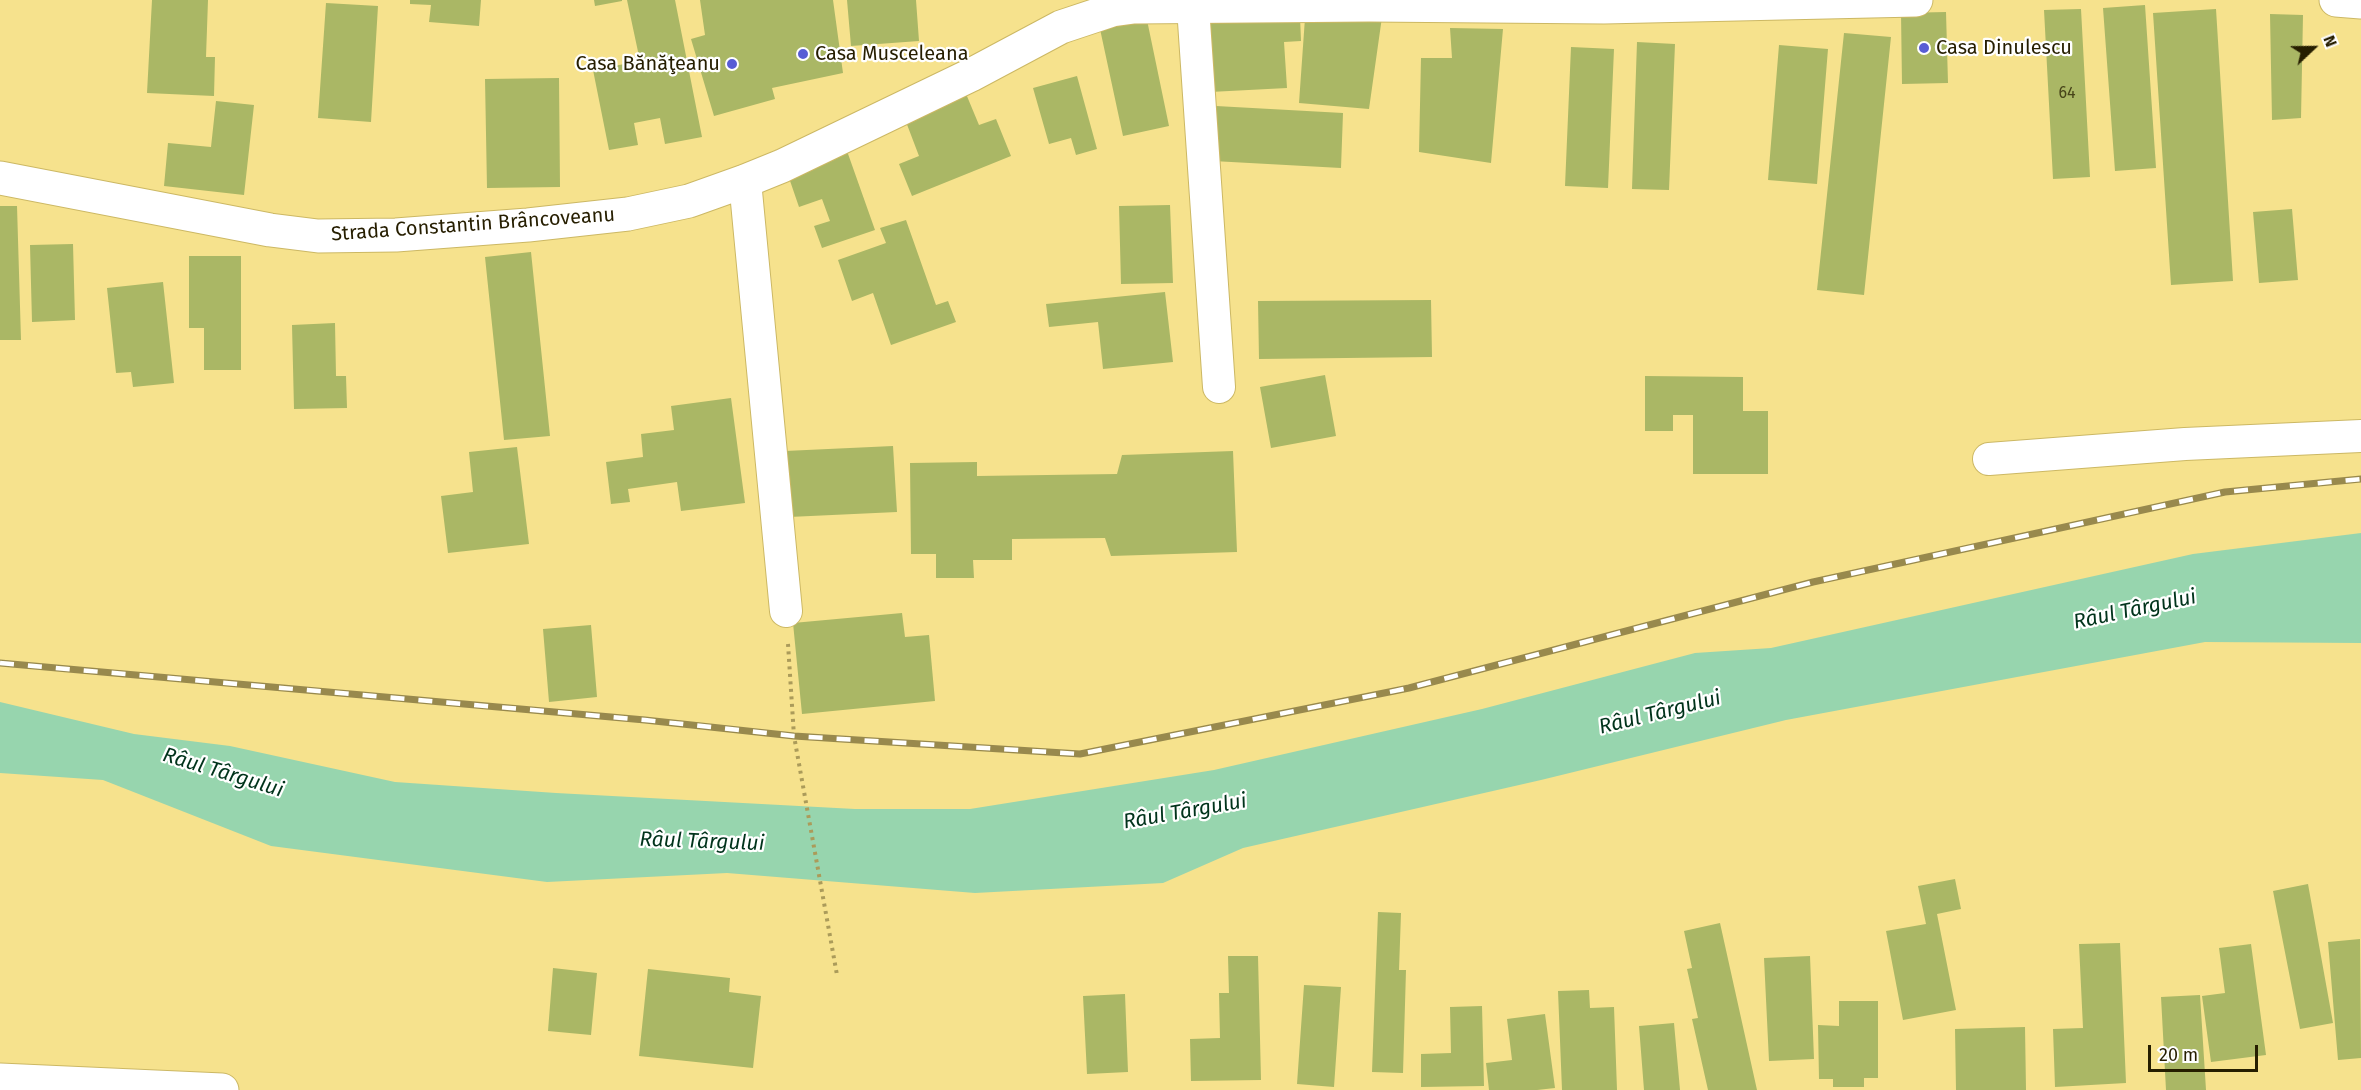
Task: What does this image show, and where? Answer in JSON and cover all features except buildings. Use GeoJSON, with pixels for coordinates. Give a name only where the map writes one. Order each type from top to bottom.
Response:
{"type":"FeatureCollection","features":[{"type":"Feature","properties":{"kind":"main road","name":"Strada Constantin Brâncoveanu"},"geometry":{"type":"LineString","coordinates":[[0,178],[270,230],[318,236],[396,235],[528,225],[628,214],[689,201],[745,181],[782,166],[971,75],[1061,27],[1112,10],[1134,7],[1369,5],[1604,7],[1916,0]]}},
{"type":"Feature","properties":{"kind":"main road"},"geometry":{"type":"LineString","coordinates":[[2336,0],[2361,2]]}},
{"type":"Feature","properties":{"kind":"main road"},"geometry":{"type":"LineString","coordinates":[[0,1080],[222,1090]]}},
{"type":"Feature","properties":{"kind":"street"},"geometry":{"type":"LineString","coordinates":[[1193,7],[1219,387]]}},
{"type":"Feature","properties":{"kind":"street"},"geometry":{"type":"LineString","coordinates":[[745,181],[786,611]]}},
{"type":"Feature","properties":{"kind":"street"},"geometry":{"type":"LineString","coordinates":[[1989,459],[2185,444],[2361,436]]}},
{"type":"Feature","properties":{"kind":"path"},"geometry":{"type":"LineString","coordinates":[[786,611],[794,736],[837,975]]}},
{"type":"Feature","properties":{"kind":"water","name":"Râul Târgului"},"geometry":{"type":"Polygon","coordinates":[[[2361,533],[2361,643],[2205,642],[1786,720],[1541,780],[1243,848],[1163,883],[975,893],[727,873],[547,882],[271,846],[103,780],[0,773],[0,702],[134,734],[230,746],[395,782],[855,809],[970,809],[1214,770],[1482,709],[1695,653],[1771,648],[2193,554],[2361,533]]]}},
{"type":"Feature","properties":{"kind":"railway"},"geometry":{"type":"LineString","coordinates":[[0,663],[645,720],[794,736],[1080,754],[1409,688],[1813,582],[2225,492],[2361,479]]}},
{"type":"Feature","properties":{"kind":"place","name":"Casa Dinulescu"},"geometry":{"type":"Point","coordinates":[1924,48]}},
{"type":"Feature","properties":{"kind":"place","name":"Casa Musceleana"},"geometry":{"type":"Point","coordinates":[803,54]}},
{"type":"Feature","properties":{"kind":"place","name":"Casa Bănăţeanu"},"geometry":{"type":"Point","coordinates":[732,64]}}]}
